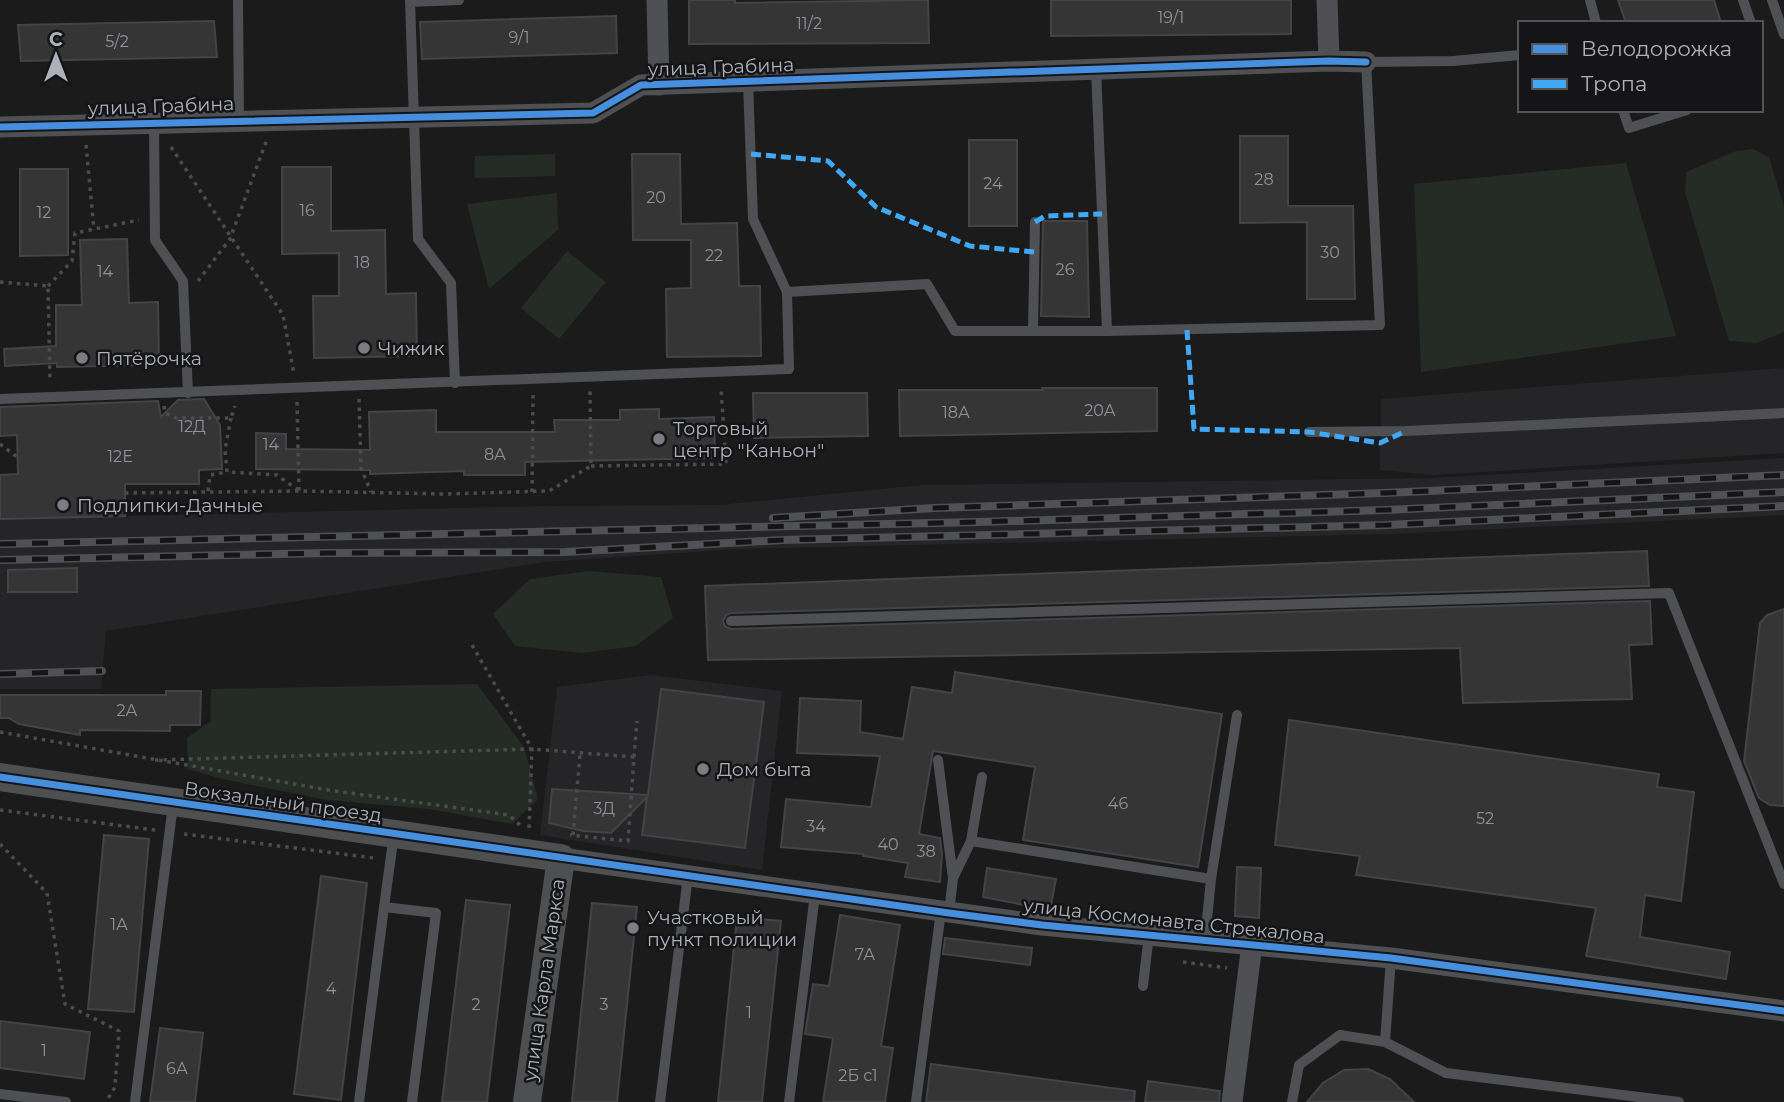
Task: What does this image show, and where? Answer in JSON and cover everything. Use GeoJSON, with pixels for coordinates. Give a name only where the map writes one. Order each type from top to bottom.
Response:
{"type":"FeatureCollection","features":[{"type":"Feature","properties":{"kind":"street"},"geometry":{"type":"LineString","coordinates":[[657,0],[659,85]]}},
{"type":"Feature","properties":{"kind":"street"},"geometry":{"type":"LineString","coordinates":[[1327,0],[1329,61]]}},
{"type":"Feature","properties":{"kind":"street","name":"улица Грабина"},"geometry":{"type":"LineString","coordinates":[[0,127],[593,113],[641,85],[1329,61],[1366,62]]}},
{"type":"Feature","properties":{"kind":"street","name":"Вокзальный проезд"},"geometry":{"type":"LineString","coordinates":[[0,777],[173,802],[393,847],[565,842]]}},
{"type":"Feature","properties":{"kind":"street","name":"улица Космонавта Стрекалова"},"geometry":{"type":"LineString","coordinates":[[565,842],[688,876],[945,912],[1042,925],[1391,958],[1784,1011]]}},
{"type":"Feature","properties":{"kind":"street","name":"улица Карла Маркса"},"geometry":{"type":"LineString","coordinates":[[527,1102],[565,842]]}},
{"type":"Feature","properties":{"kind":"street"},"geometry":{"type":"LineString","coordinates":[[1232,1102],[1252,944]]}},
{"type":"Feature","properties":{"kind":"lane"},"geometry":{"type":"LineString","coordinates":[[238,0],[239,120]]}},
{"type":"Feature","properties":{"kind":"lane"},"geometry":{"type":"LineString","coordinates":[[455,383],[451,283],[418,239],[410,1],[459,0]]}},
{"type":"Feature","properties":{"kind":"lane"},"geometry":{"type":"LineString","coordinates":[[1590,0],[1595,21]]}},
{"type":"Feature","properties":{"kind":"lane"},"geometry":{"type":"LineString","coordinates":[[1743,0],[1750,21]]}},
{"type":"Feature","properties":{"kind":"lane"},"geometry":{"type":"LineString","coordinates":[[1772,0],[1784,34]]}},
{"type":"Feature","properties":{"kind":"lane"},"geometry":{"type":"LineString","coordinates":[[788,292],[927,284],[955,331],[1107,331],[1380,325],[1366,62],[1453,61],[1518,55]]}},
{"type":"Feature","properties":{"kind":"lane"},"geometry":{"type":"LineString","coordinates":[[1096,69],[1107,331]]}},
{"type":"Feature","properties":{"kind":"lane"},"geometry":{"type":"LineString","coordinates":[[0,399],[789,369],[788,292],[753,219],[748,82]]}},
{"type":"Feature","properties":{"kind":"lane"},"geometry":{"type":"LineString","coordinates":[[1624,112],[1629,128],[1681,112]]}},
{"type":"Feature","properties":{"kind":"lane"},"geometry":{"type":"LineString","coordinates":[[155,122],[155,240],[183,281],[188,393]]}},
{"type":"Feature","properties":{"kind":"lane"},"geometry":{"type":"LineString","coordinates":[[1033,331],[1035,222]]}},
{"type":"Feature","properties":{"kind":"lane"},"geometry":{"type":"LineString","coordinates":[[1309,432],[1420,430],[1784,413]]}},
{"type":"Feature","properties":{"kind":"lane"},"geometry":{"type":"LineString","coordinates":[[731,621],[1669,593],[1784,884]]}},
{"type":"Feature","properties":{"kind":"lane"},"geometry":{"type":"LineString","coordinates":[[1205,940],[1211,879],[1237,715]]}},
{"type":"Feature","properties":{"kind":"lane"},"geometry":{"type":"LineString","coordinates":[[938,760],[953,878]]}},
{"type":"Feature","properties":{"kind":"lane"},"geometry":{"type":"LineString","coordinates":[[916,1102],[945,912],[953,878],[971,841],[982,777]]}},
{"type":"Feature","properties":{"kind":"lane"},"geometry":{"type":"LineString","coordinates":[[135,1102],[173,802]]}},
{"type":"Feature","properties":{"kind":"lane"},"geometry":{"type":"LineString","coordinates":[[971,841],[1211,879]]}},
{"type":"Feature","properties":{"kind":"lane"},"geometry":{"type":"LineString","coordinates":[[359,1102],[393,847]]}},
{"type":"Feature","properties":{"kind":"lane"},"geometry":{"type":"LineString","coordinates":[[660,1102],[688,876]]}},
{"type":"Feature","properties":{"kind":"lane"},"geometry":{"type":"LineString","coordinates":[[789,1102],[816,894]]}},
{"type":"Feature","properties":{"kind":"lane"},"geometry":{"type":"LineString","coordinates":[[384,907],[436,913],[412,1102]]}},
{"type":"Feature","properties":{"kind":"lane"},"geometry":{"type":"LineString","coordinates":[[1143,986],[1149,934]]}},
{"type":"Feature","properties":{"kind":"lane"},"geometry":{"type":"LineString","coordinates":[[1385,1042],[1391,958]]}},
{"type":"Feature","properties":{"kind":"lane"},"geometry":{"type":"LineString","coordinates":[[1292,1102],[1299,1065],[1340,1035],[1385,1042],[1446,1073],[1679,1102]]}},
{"type":"Feature","properties":{"kind":"lane"},"geometry":{"type":"LineString","coordinates":[[0,1094],[66,1102]]}},
{"type":"Feature","properties":{"kind":"path"},"geometry":{"type":"LineString","coordinates":[[184,300],[230,239],[274,119]]}},
{"type":"Feature","properties":{"kind":"path"},"geometry":{"type":"LineString","coordinates":[[155,122],[230,239],[283,315],[297,389],[299,491]]}},
{"type":"Feature","properties":{"kind":"path"},"geometry":{"type":"LineString","coordinates":[[83,124],[94,230]]}},
{"type":"Feature","properties":{"kind":"path"},"geometry":{"type":"LineString","coordinates":[[49,364],[48,286],[72,261],[75,233],[155,217]]}},
{"type":"Feature","properties":{"kind":"path"},"geometry":{"type":"LineString","coordinates":[[0,282],[48,286]]}},
{"type":"Feature","properties":{"kind":"path"},"geometry":{"type":"LineString","coordinates":[[125,493],[532,492],[549,491],[591,466],[726,464],[720,372]]}},
{"type":"Feature","properties":{"kind":"path"},"geometry":{"type":"LineString","coordinates":[[590,377],[591,466]]}},
{"type":"Feature","properties":{"kind":"path"},"geometry":{"type":"LineString","coordinates":[[532,492],[533,379]]}},
{"type":"Feature","properties":{"kind":"path"},"geometry":{"type":"LineString","coordinates":[[359,386],[361,468],[371,492]]}},
{"type":"Feature","properties":{"kind":"path"},"geometry":{"type":"LineString","coordinates":[[226,472],[225,450],[231,418],[241,391]]}},
{"type":"Feature","properties":{"kind":"path"},"geometry":{"type":"LineString","coordinates":[[165,413],[176,418],[231,418]]}},
{"type":"Feature","properties":{"kind":"path"},"geometry":{"type":"LineString","coordinates":[[0,444],[18,457]]}},
{"type":"Feature","properties":{"kind":"path"},"geometry":{"type":"LineString","coordinates":[[208,491],[210,475],[226,472],[277,475],[299,491]]}},
{"type":"Feature","properties":{"kind":"path"},"geometry":{"type":"LineString","coordinates":[[472,645],[532,749],[528,832]]}},
{"type":"Feature","properties":{"kind":"path"},"geometry":{"type":"LineString","coordinates":[[580,754],[565,842],[628,841],[637,721]]}},
{"type":"Feature","properties":{"kind":"path"},"geometry":{"type":"LineString","coordinates":[[0,732],[328,790],[509,815],[528,832],[540,833]]}},
{"type":"Feature","properties":{"kind":"path"},"geometry":{"type":"LineString","coordinates":[[155,760],[532,749],[634,757]]}},
{"type":"Feature","properties":{"kind":"path"},"geometry":{"type":"LineString","coordinates":[[0,810],[170,832],[393,847]]}},
{"type":"Feature","properties":{"kind":"path"},"geometry":{"type":"LineString","coordinates":[[0,844],[47,893],[65,1004],[119,1031],[116,1087],[106,1102]]}},
{"type":"Feature","properties":{"kind":"path"},"geometry":{"type":"LineString","coordinates":[[1146,956],[1249,971]]}},
{"type":"Feature","properties":{"kind":"shaded area"},"geometry":{"type":"Polygon","coordinates":[[[1753,149],[1769,157],[1784,207],[1784,332],[1757,343],[1729,341],[1685,192],[1686,172],[1736,151],[1753,149]]]}},
{"type":"Feature","properties":{"kind":"shaded area"},"geometry":{"type":"Polygon","coordinates":[[[555,154],[555,176],[475,178],[475,156],[555,154]]]}},
{"type":"Feature","properties":{"kind":"shaded area"},"geometry":{"type":"Polygon","coordinates":[[[1626,163],[1676,336],[1421,372],[1414,184],[1626,163]]]}},
{"type":"Feature","properties":{"kind":"shaded area"},"geometry":{"type":"Polygon","coordinates":[[[557,193],[558,230],[489,289],[467,204],[557,193]]]}},
{"type":"Feature","properties":{"kind":"shaded area"},"geometry":{"type":"Polygon","coordinates":[[[567,251],[606,282],[559,339],[521,308],[567,251]]]}},
{"type":"Feature","properties":{"kind":"shaded area"},"geometry":{"type":"Polygon","coordinates":[[[1784,368],[1784,453],[1433,475],[1380,470],[1381,399],[1784,368]]]}},
{"type":"Feature","properties":{"kind":"shaded area","name":"Подлипки-Дачные"},"geometry":{"type":"Polygon","coordinates":[[[1784,458],[1784,515],[1392,534],[740,549],[545,562],[106,631],[101,689],[0,689],[0,519],[545,506],[717,505],[923,485],[1432,478],[1784,458]]]}},
{"type":"Feature","properties":{"kind":"shaded area"},"geometry":{"type":"Polygon","coordinates":[[[589,571],[661,577],[673,618],[636,646],[583,653],[515,646],[493,614],[530,579],[589,571]]]}},
{"type":"Feature","properties":{"kind":"shaded area"},"geometry":{"type":"Polygon","coordinates":[[[650,675],[782,691],[762,870],[540,835],[557,687],[650,675]]]}},
{"type":"Feature","properties":{"kind":"shaded area"},"geometry":{"type":"Polygon","coordinates":[[[477,684],[524,747],[538,799],[512,824],[429,809],[326,800],[222,779],[188,769],[187,738],[211,721],[211,689],[477,684]]]}},
{"type":"Feature","properties":{"kind":"building"},"geometry":{"type":"Polygon","coordinates":[[[689,0],[735,0],[735,3],[928,0],[929,43],[689,44],[689,0]]]}},
{"type":"Feature","properties":{"kind":"building"},"geometry":{"type":"Polygon","coordinates":[[[1051,0],[1291,0],[1291,34],[1051,36],[1051,0]]]}},
{"type":"Feature","properties":{"kind":"building"},"geometry":{"type":"Polygon","coordinates":[[[1618,0],[1714,0],[1720,21],[1625,21],[1618,0]]]}},
{"type":"Feature","properties":{"kind":"building"},"geometry":{"type":"Polygon","coordinates":[[[616,16],[617,53],[422,59],[420,22],[616,16]]]}},
{"type":"Feature","properties":{"kind":"building"},"geometry":{"type":"Polygon","coordinates":[[[214,21],[217,57],[21,61],[18,25],[214,21]]]}},
{"type":"Feature","properties":{"kind":"building"},"geometry":{"type":"Polygon","coordinates":[[[1240,136],[1288,136],[1288,206],[1353,206],[1355,299],[1307,299],[1307,222],[1240,223],[1240,136]]]}},
{"type":"Feature","properties":{"kind":"building"},"geometry":{"type":"Polygon","coordinates":[[[969,140],[1017,140],[1017,226],[969,226],[969,140]]]}},
{"type":"Feature","properties":{"kind":"building"},"geometry":{"type":"Polygon","coordinates":[[[632,154],[680,154],[681,224],[737,223],[739,286],[760,286],[761,356],[667,357],[666,289],[691,288],[691,240],[633,240],[632,154]]]}},
{"type":"Feature","properties":{"kind":"building"},"geometry":{"type":"Polygon","coordinates":[[[282,167],[331,167],[331,231],[385,230],[386,294],[416,293],[417,356],[314,358],[313,296],[339,296],[339,253],[282,254],[282,167]]]}},
{"type":"Feature","properties":{"kind":"building"},"geometry":{"type":"Polygon","coordinates":[[[20,169],[68,169],[68,255],[20,256],[20,169]]]}},
{"type":"Feature","properties":{"kind":"building"},"geometry":{"type":"Polygon","coordinates":[[[1043,221],[1087,221],[1089,317],[1041,316],[1043,221]]]}},
{"type":"Feature","properties":{"kind":"building"},"geometry":{"type":"Polygon","coordinates":[[[127,239],[129,303],[158,302],[159,365],[57,367],[57,363],[5,366],[4,349],[56,346],[56,305],[82,305],[80,240],[127,239]]]}},
{"type":"Feature","properties":{"kind":"building"},"geometry":{"type":"Polygon","coordinates":[[[1042,388],[1157,388],[1157,431],[900,436],[899,390],[1043,390],[1042,388]]]}},
{"type":"Feature","properties":{"kind":"building"},"geometry":{"type":"Polygon","coordinates":[[[753,393],[867,393],[868,436],[754,438],[753,393]]]}},
{"type":"Feature","properties":{"kind":"building"},"geometry":{"type":"Polygon","coordinates":[[[204,399],[220,425],[222,469],[199,470],[199,484],[125,484],[125,516],[0,519],[0,475],[18,474],[17,435],[0,436],[0,407],[158,401],[161,417],[178,400],[204,399]]]}},
{"type":"Feature","properties":{"kind":"building"},"geometry":{"type":"Polygon","coordinates":[[[659,409],[659,419],[714,417],[715,458],[525,462],[525,475],[464,475],[464,471],[370,474],[370,470],[256,469],[256,433],[286,434],[286,449],[370,450],[369,412],[436,410],[436,432],[555,432],[554,420],[620,420],[620,410],[659,409]]]}},
{"type":"Feature","properties":{"kind":"building"},"geometry":{"type":"Polygon","coordinates":[[[1647,551],[1649,586],[731,613],[726,615],[723,621],[725,626],[731,629],[1650,601],[1652,644],[1629,645],[1632,699],[1463,703],[1460,648],[708,660],[705,586],[1647,551]]]}},
{"type":"Feature","properties":{"kind":"building"},"geometry":{"type":"Polygon","coordinates":[[[77,568],[77,592],[8,592],[8,570],[77,568]]]}},
{"type":"Feature","properties":{"kind":"building"},"geometry":{"type":"Polygon","coordinates":[[[1784,609],[1784,806],[1770,805],[1759,798],[1744,761],[1760,623],[1767,615],[1784,609]]]}},
{"type":"Feature","properties":{"kind":"building"},"geometry":{"type":"Polygon","coordinates":[[[955,672],[1222,714],[1198,867],[1023,840],[1035,767],[933,751],[919,834],[940,838],[940,882],[905,877],[908,863],[863,854],[781,847],[786,799],[871,807],[880,756],[797,753],[800,698],[861,701],[860,732],[903,739],[912,687],[952,693],[955,672]]]}},
{"type":"Feature","properties":{"kind":"building","name":"Дом быта"},"geometry":{"type":"Polygon","coordinates":[[[661,689],[764,702],[745,848],[642,835],[647,797],[611,833],[583,831],[549,823],[552,789],[648,795],[661,689]]]}},
{"type":"Feature","properties":{"kind":"building"},"geometry":{"type":"Polygon","coordinates":[[[166,691],[201,691],[200,725],[170,725],[170,731],[80,730],[80,735],[0,718],[0,695],[166,695],[166,691]]]}},
{"type":"Feature","properties":{"kind":"building"},"geometry":{"type":"Polygon","coordinates":[[[1289,720],[1659,774],[1657,787],[1694,792],[1681,901],[1645,895],[1640,937],[1730,952],[1726,979],[1586,956],[1596,908],[1356,875],[1360,856],[1275,845],[1289,720]]]}},
{"type":"Feature","properties":{"kind":"building"},"geometry":{"type":"Polygon","coordinates":[[[104,835],[149,839],[134,1012],[88,1009],[104,835]]]}},
{"type":"Feature","properties":{"kind":"building"},"geometry":{"type":"Polygon","coordinates":[[[1237,867],[1261,868],[1259,918],[1235,916],[1237,867]]]}},
{"type":"Feature","properties":{"kind":"building"},"geometry":{"type":"Polygon","coordinates":[[[987,868],[1056,879],[1050,910],[983,897],[987,868]]]}},
{"type":"Feature","properties":{"kind":"building"},"geometry":{"type":"Polygon","coordinates":[[[321,876],[367,883],[341,1100],[294,1094],[321,876]]]}},
{"type":"Feature","properties":{"kind":"building"},"geometry":{"type":"Polygon","coordinates":[[[466,900],[510,905],[487,1102],[442,1102],[466,900]]]}},
{"type":"Feature","properties":{"kind":"building"},"geometry":{"type":"Polygon","coordinates":[[[592,903],[637,907],[617,1102],[572,1102],[592,903]]]}},
{"type":"Feature","properties":{"kind":"building"},"geometry":{"type":"Polygon","coordinates":[[[840,915],[900,925],[881,1046],[893,1048],[885,1102],[823,1102],[833,1038],[805,1034],[813,984],[829,986],[840,915]]]}},
{"type":"Feature","properties":{"kind":"building"},"geometry":{"type":"Polygon","coordinates":[[[737,917],[781,921],[762,1102],[718,1102],[737,917]]]}},
{"type":"Feature","properties":{"kind":"building"},"geometry":{"type":"Polygon","coordinates":[[[945,938],[1032,948],[1030,965],[943,954],[945,938]]]}},
{"type":"Feature","properties":{"kind":"building"},"geometry":{"type":"Polygon","coordinates":[[[0,1021],[90,1032],[84,1079],[0,1068],[0,1021]]]}},
{"type":"Feature","properties":{"kind":"building"},"geometry":{"type":"Polygon","coordinates":[[[160,1028],[203,1033],[195,1102],[150,1102],[160,1028]]]}},
{"type":"Feature","properties":{"kind":"building"},"geometry":{"type":"Polygon","coordinates":[[[931,1064],[1135,1091],[1134,1102],[926,1102],[931,1064]]]}},
{"type":"Feature","properties":{"kind":"building"},"geometry":{"type":"Polygon","coordinates":[[[1368,1069],[1390,1079],[1414,1102],[1307,1102],[1323,1083],[1344,1070],[1368,1069]]]}},
{"type":"Feature","properties":{"kind":"building"},"geometry":{"type":"Polygon","coordinates":[[[1148,1081],[1220,1091],[1219,1102],[1145,1102],[1148,1081]]]}},
{"type":"Feature","properties":{"kind":"railway"},"geometry":{"type":"LineString","coordinates":[[773,518],[934,508],[1384,493],[1784,475]]}},
{"type":"Feature","properties":{"kind":"railway"},"geometry":{"type":"LineString","coordinates":[[0,544],[978,522],[1385,510],[1784,492]]}},
{"type":"Feature","properties":{"kind":"railway"},"geometry":{"type":"LineString","coordinates":[[0,560],[328,553],[565,552],[783,540],[1387,525],[1784,506]]}},
{"type":"Feature","properties":{"kind":"railway"},"geometry":{"type":"LineString","coordinates":[[0,674],[102,671]]}},
{"type":"Feature","properties":{"kind":"marked path"},"geometry":{"type":"LineString","coordinates":[[751,154],[828,161],[876,207],[970,246],[1034,252]]}},
{"type":"Feature","properties":{"kind":"marked path"},"geometry":{"type":"LineString","coordinates":[[1035,222],[1045,216],[1102,214]]}},
{"type":"Feature","properties":{"kind":"marked path"},"geometry":{"type":"LineString","coordinates":[[1187,330],[1194,429],[1309,432],[1380,443],[1406,431]]}},
{"type":"Feature","properties":{"kind":"cycle path"},"geometry":{"type":"LineString","coordinates":[[0,127],[593,113],[641,85],[1329,61],[1366,62]]}},
{"type":"Feature","properties":{"kind":"cycle path"},"geometry":{"type":"LineString","coordinates":[[0,777],[949,913],[1042,925],[1391,958],[1784,1011]]}},
{"type":"Feature","properties":{"kind":"place","name":"Чижик"},"geometry":{"type":"Point","coordinates":[364,348]}},
{"type":"Feature","properties":{"kind":"place","name":"Пятёрочка"},"geometry":{"type":"Point","coordinates":[82,358]}},
{"type":"Feature","properties":{"kind":"place","name":"Торговый центр \"Каньон\""},"geometry":{"type":"Point","coordinates":[659,439]}},
{"type":"Feature","properties":{"kind":"place","name":"Подлипки-Дачные"},"geometry":{"type":"Point","coordinates":[63,505]}},
{"type":"Feature","properties":{"kind":"place","name":"Дом быта"},"geometry":{"type":"Point","coordinates":[703,769]}},
{"type":"Feature","properties":{"kind":"place","name":"Участковый пункт полиции"},"geometry":{"type":"Point","coordinates":[633,928]}}]}
